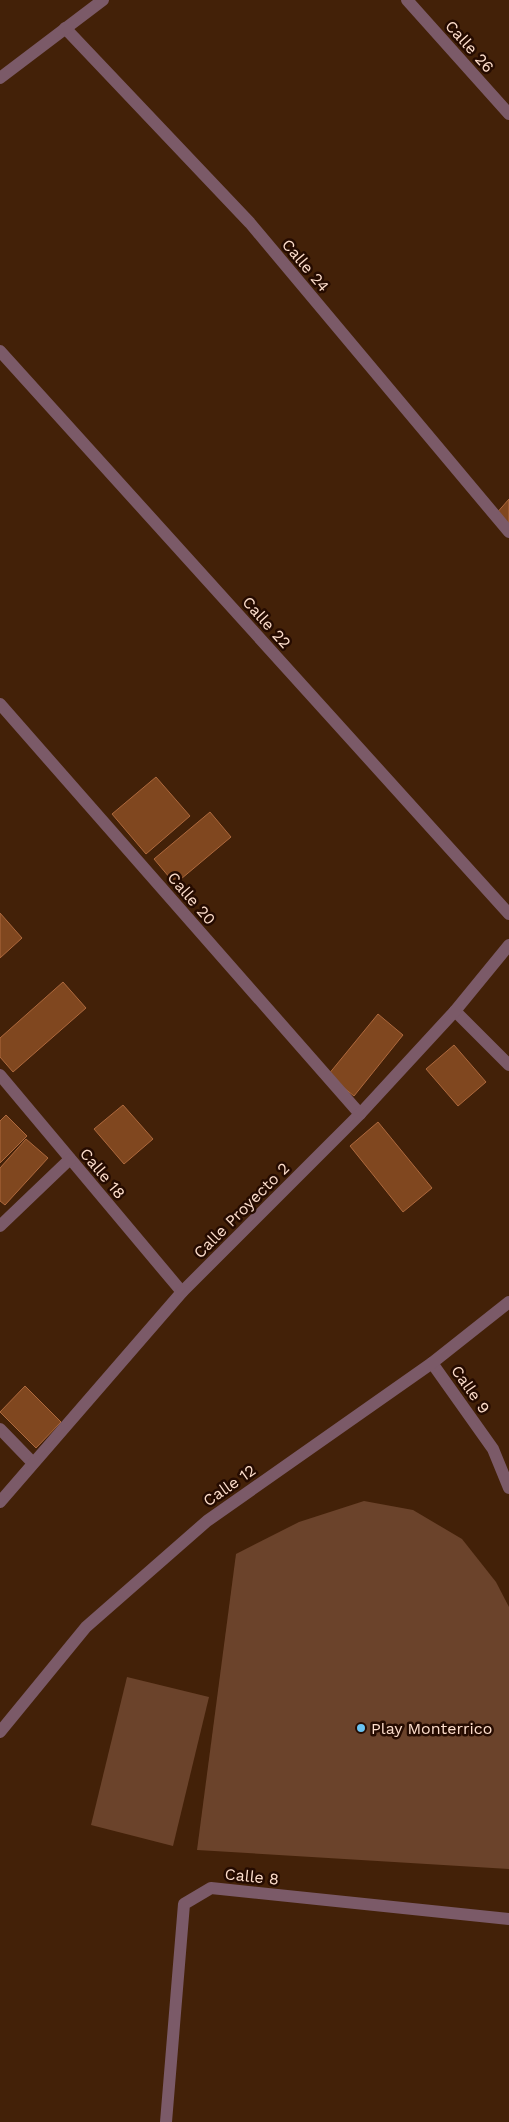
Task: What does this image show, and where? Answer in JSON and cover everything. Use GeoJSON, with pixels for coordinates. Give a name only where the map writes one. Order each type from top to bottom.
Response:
{"type":"FeatureCollection","features":[{"type":"Feature","properties":{"kind":"street"},"geometry":{"type":"LineString","coordinates":[[0,78],[103,0]]}},
{"type":"Feature","properties":{"kind":"street","name":"Calle 26"},"geometry":{"type":"LineString","coordinates":[[407,0],[509,114]]}},
{"type":"Feature","properties":{"kind":"street","name":"Calle 24"},"geometry":{"type":"LineString","coordinates":[[66,28],[250,223],[509,532]]}},
{"type":"Feature","properties":{"kind":"street","name":"Calle 22"},"geometry":{"type":"LineString","coordinates":[[0,351],[509,914]]}},
{"type":"Feature","properties":{"kind":"street","name":"Calle 20"},"geometry":{"type":"LineString","coordinates":[[0,704],[360,1114]]}},
{"type":"Feature","properties":{"kind":"street","name":"Calle Proyecto 2"},"geometry":{"type":"LineString","coordinates":[[0,1502],[182,1292],[360,1114],[455,1011],[509,945]]}},
{"type":"Feature","properties":{"kind":"street"},"geometry":{"type":"LineString","coordinates":[[455,1011],[509,1065]]}},
{"type":"Feature","properties":{"kind":"street","name":"Calle 18"},"geometry":{"type":"LineString","coordinates":[[0,1075],[182,1292]]}},
{"type":"Feature","properties":{"kind":"street"},"geometry":{"type":"LineString","coordinates":[[0,1226],[70,1159]]}},
{"type":"Feature","properties":{"kind":"street","name":"Calle 12"},"geometry":{"type":"LineString","coordinates":[[0,1732],[86,1627],[207,1521],[432,1363],[509,1302]]}},
{"type":"Feature","properties":{"kind":"street","name":"Calle 9"},"geometry":{"type":"LineString","coordinates":[[432,1363],[493,1449],[509,1488]]}},
{"type":"Feature","properties":{"kind":"street"},"geometry":{"type":"LineString","coordinates":[[0,1429],[33,1463]]}},
{"type":"Feature","properties":{"kind":"street","name":"Calle 8"},"geometry":{"type":"LineString","coordinates":[[166,2122],[184,1904],[211,1888],[509,1919]]}},
{"type":"Feature","properties":{"kind":"shaded area","name":"Play Monterrico"},"geometry":{"type":"Polygon","coordinates":[[[364,1501],[413,1510],[462,1539],[496,1582],[509,1607],[509,1869],[197,1850],[236,1554],[299,1522],[364,1501]]]}},
{"type":"Feature","properties":{"kind":"shaded area"},"geometry":{"type":"Polygon","coordinates":[[[127,1677],[209,1697],[173,1846],[91,1825],[127,1677]]]}},
{"type":"Feature","properties":{"kind":"building"},"geometry":{"type":"Polygon","coordinates":[[[509,499],[509,527],[495,515],[509,499]]]}},
{"type":"Feature","properties":{"kind":"building"},"geometry":{"type":"Polygon","coordinates":[[[156,777],[190,816],[146,854],[112,814],[156,777]]]}},
{"type":"Feature","properties":{"kind":"building"},"geometry":{"type":"Polygon","coordinates":[[[210,812],[231,837],[175,884],[154,859],[210,812]]]}},
{"type":"Feature","properties":{"kind":"building"},"geometry":{"type":"Polygon","coordinates":[[[0,913],[22,938],[0,958],[0,913]]]}},
{"type":"Feature","properties":{"kind":"building"},"geometry":{"type":"Polygon","coordinates":[[[63,982],[86,1008],[13,1072],[0,1057],[0,1038],[63,982]]]}},
{"type":"Feature","properties":{"kind":"building"},"geometry":{"type":"Polygon","coordinates":[[[378,1014],[403,1035],[354,1096],[328,1075],[378,1014]]]}},
{"type":"Feature","properties":{"kind":"building"},"geometry":{"type":"Polygon","coordinates":[[[454,1045],[486,1082],[458,1106],[426,1069],[454,1045]]]}},
{"type":"Feature","properties":{"kind":"building"},"geometry":{"type":"Polygon","coordinates":[[[123,1105],[153,1139],[124,1164],[94,1129],[123,1105]]]}},
{"type":"Feature","properties":{"kind":"building"},"geometry":{"type":"Polygon","coordinates":[[[6,1115],[27,1136],[0,1163],[0,1121],[6,1115]]]}},
{"type":"Feature","properties":{"kind":"building"},"geometry":{"type":"Polygon","coordinates":[[[378,1122],[432,1188],[403,1212],[350,1146],[378,1122]]]}},
{"type":"Feature","properties":{"kind":"building"},"geometry":{"type":"Polygon","coordinates":[[[26,1139],[48,1158],[5,1205],[0,1201],[0,1168],[26,1139]]]}},
{"type":"Feature","properties":{"kind":"building"},"geometry":{"type":"Polygon","coordinates":[[[25,1386],[61,1422],[36,1448],[0,1412],[25,1386]]]}},
{"type":"Feature","properties":{"kind":"place","name":"Play Monterrico"},"geometry":{"type":"Point","coordinates":[361,1728]}}]}
